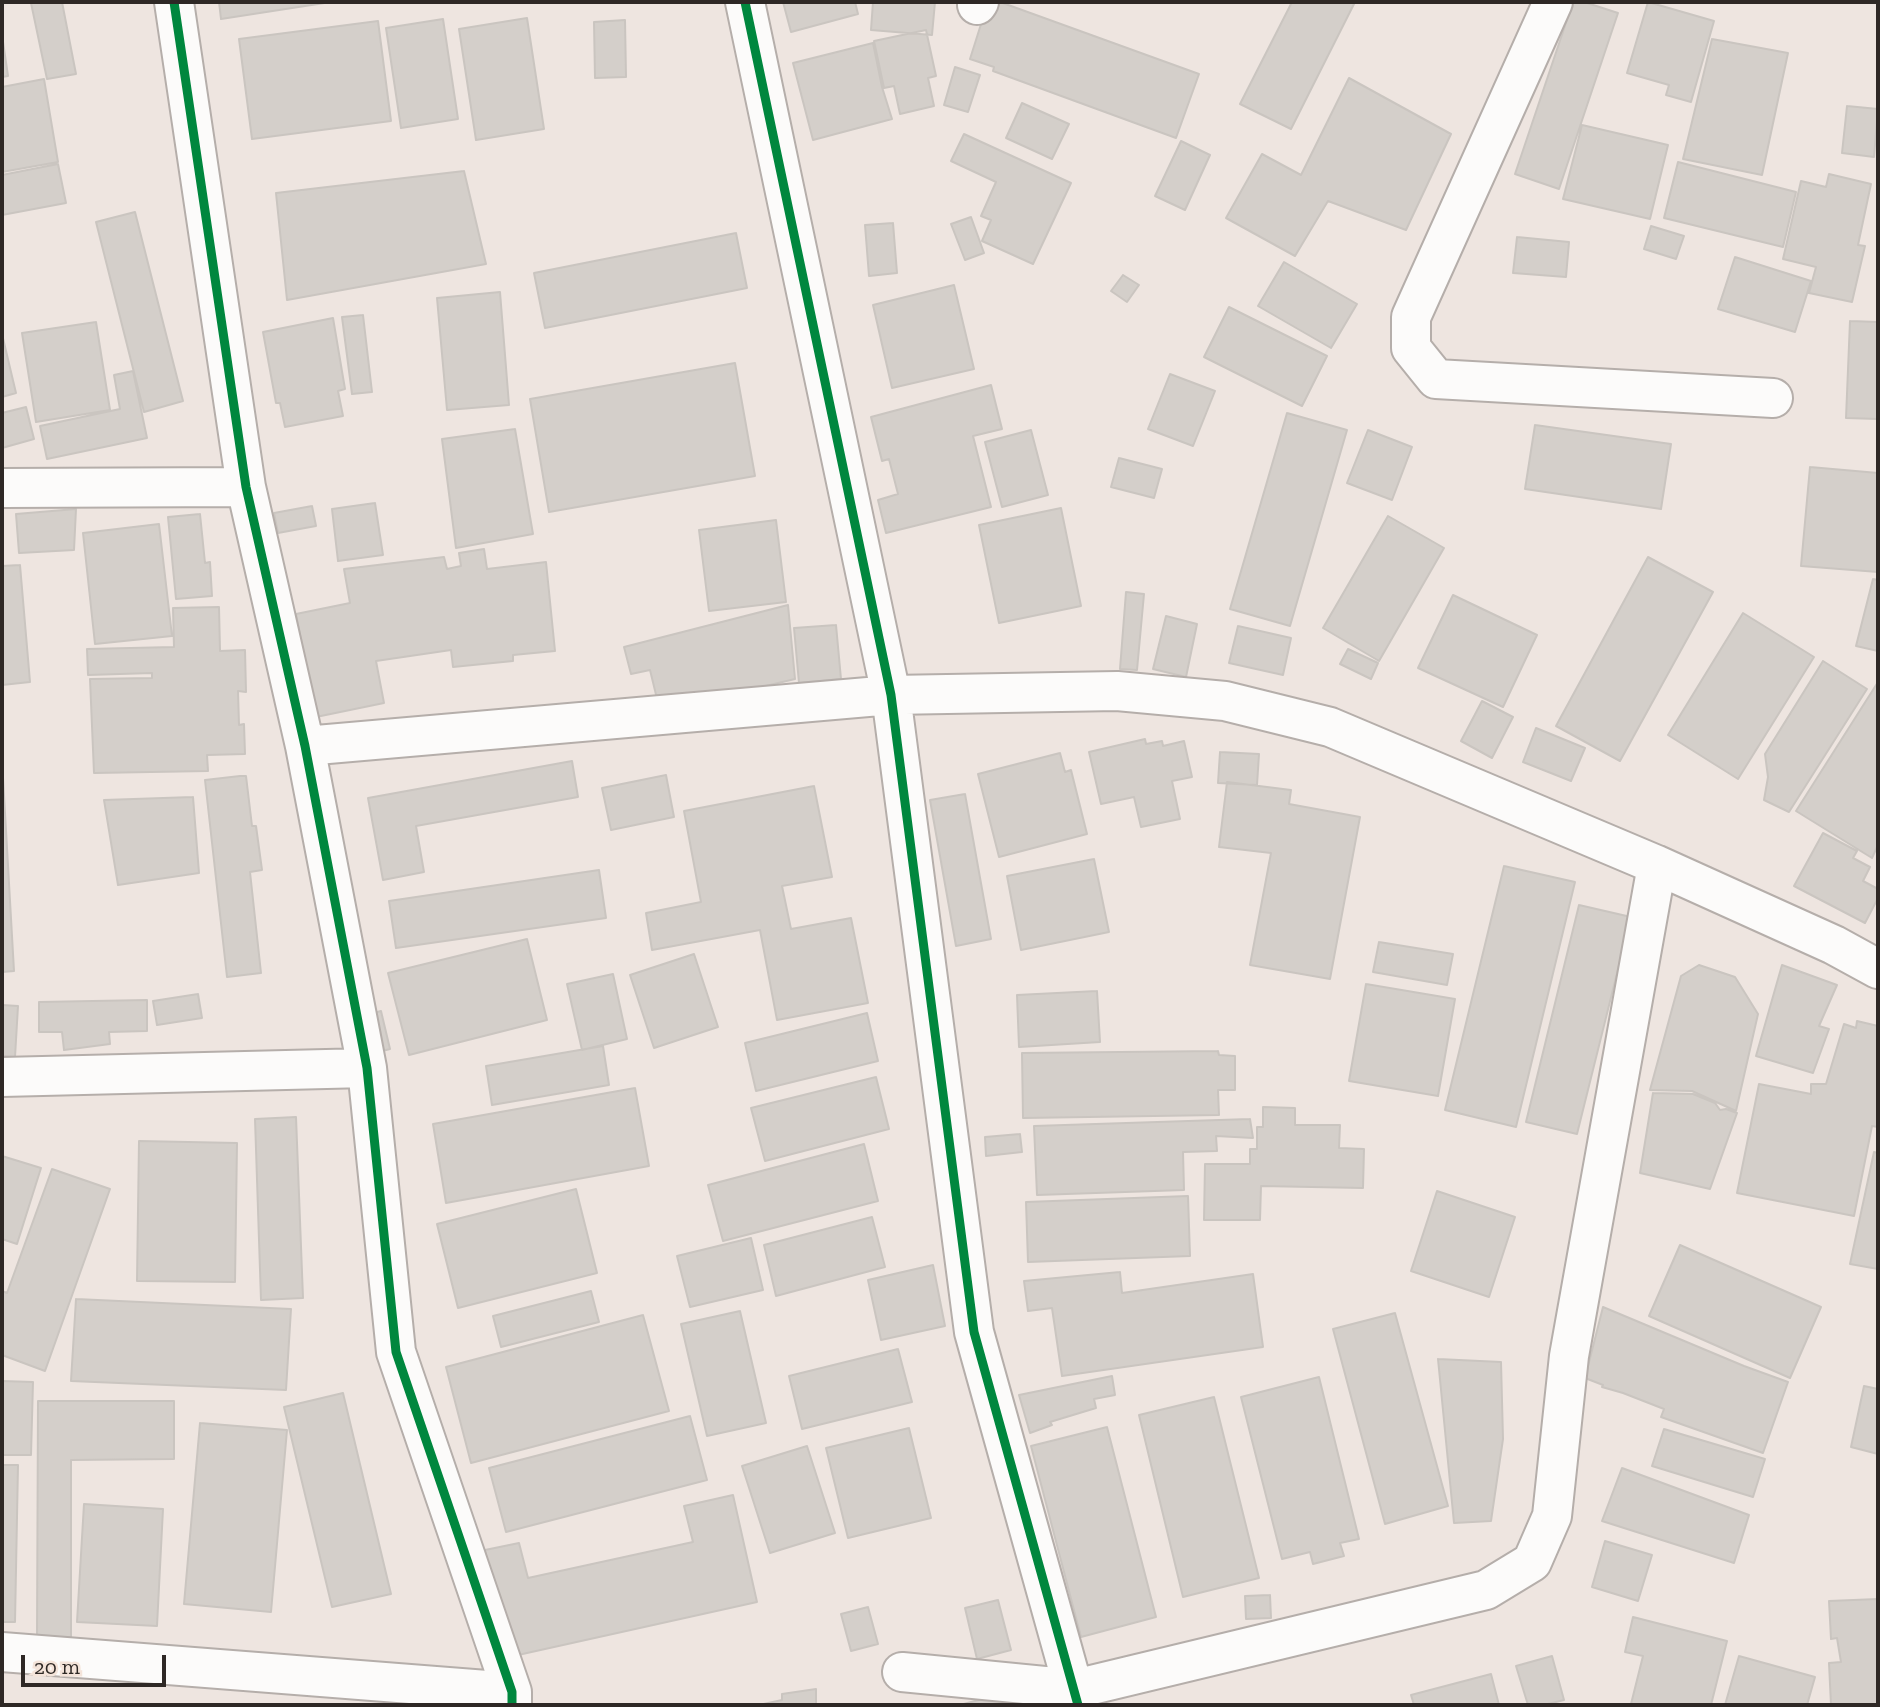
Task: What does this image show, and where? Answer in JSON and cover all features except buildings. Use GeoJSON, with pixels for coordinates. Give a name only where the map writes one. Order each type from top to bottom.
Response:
{"type":"FeatureCollection","features":[{"type":"Feature","properties":{"kind":"street"},"geometry":{"type":"LineString","coordinates":[[2,1652],[512,1698],[396,1352],[367,1068],[305,746],[246,487],[174,2]]}},
{"type":"Feature","properties":{"kind":"street"},"geometry":{"type":"LineString","coordinates":[[745,2],[891,695],[974,1332],[1076,1697]]}},
{"type":"Feature","properties":{"kind":"street"},"geometry":{"type":"LineString","coordinates":[[1553,2],[1411,317],[1411,348],[1436,379],[1773,398]]}},
{"type":"Feature","properties":{"kind":"street"},"geometry":{"type":"LineString","coordinates":[[2,488],[246,487]]}},
{"type":"Feature","properties":{"kind":"street"},"geometry":{"type":"LineString","coordinates":[[305,746],[891,695],[1117,691],[1225,701],[1330,727],[1657,865],[1834,945],[1878,969]]}},
{"type":"Feature","properties":{"kind":"street"},"geometry":{"type":"LineString","coordinates":[[902,1672],[1076,1697],[1486,1590],[1532,1562],[1552,1516],[1569,1356],[1657,865]]}},
{"type":"Feature","properties":{"kind":"street"},"geometry":{"type":"LineString","coordinates":[[2,1077],[367,1068]]}},
{"type":"Feature","properties":{"kind":"cycle path"},"geometry":{"type":"LineString","coordinates":[[174,2],[246,487],[305,746],[367,1068],[396,1352],[512,1692],[512,1705]]}},
{"type":"Feature","properties":{"kind":"cycle path"},"geometry":{"type":"LineString","coordinates":[[745,2],[891,695],[974,1332],[1078,1705]]}}]}
